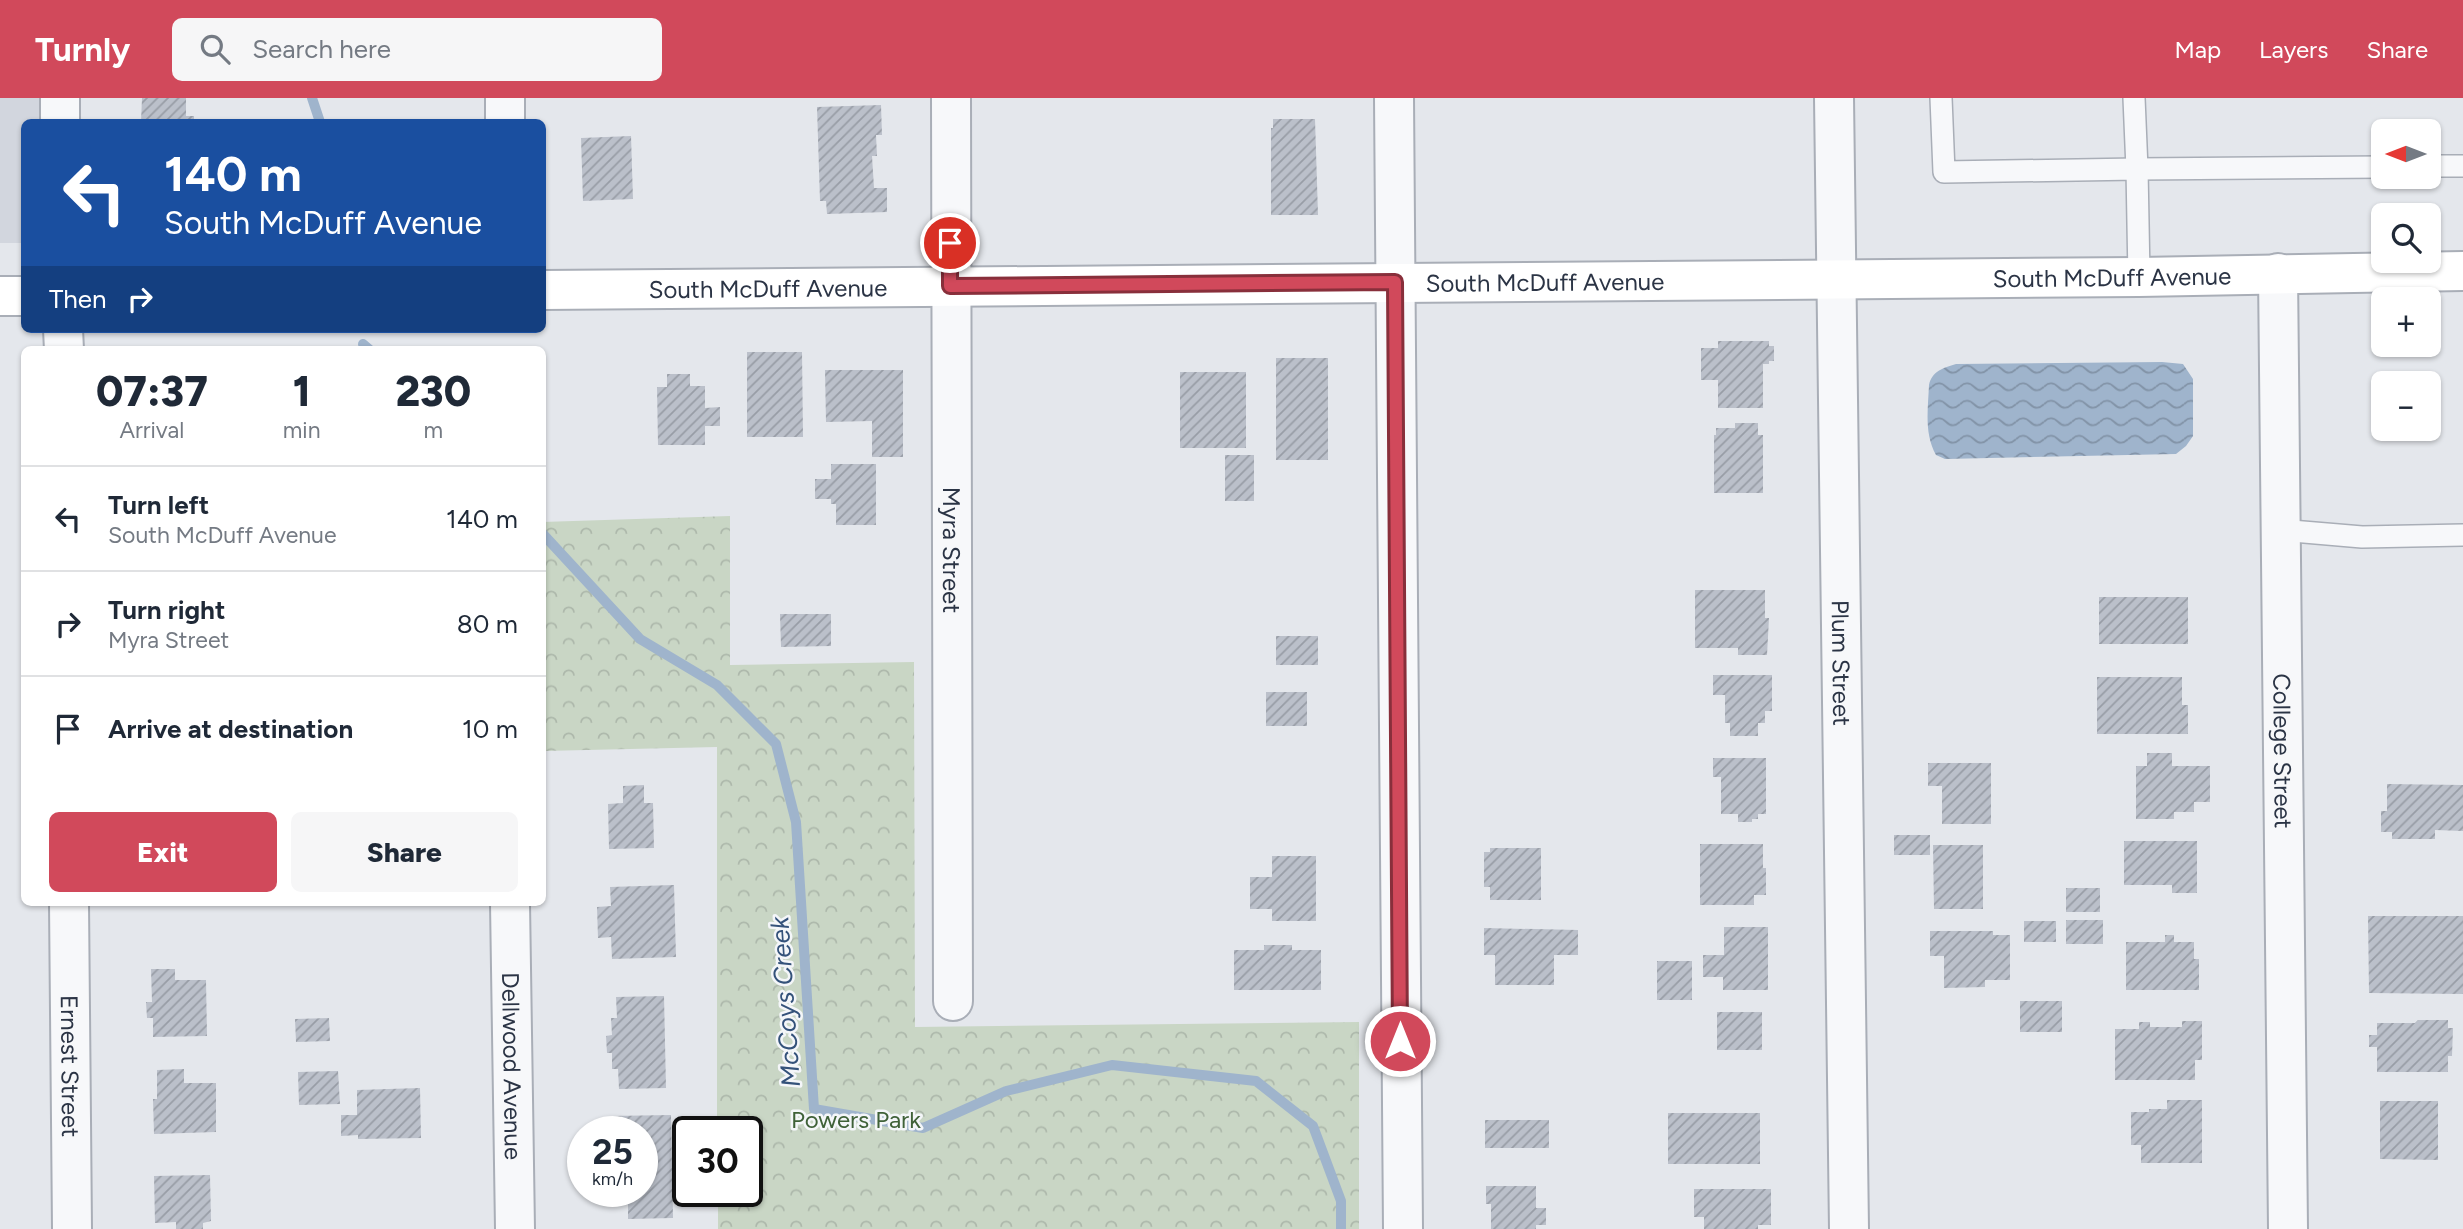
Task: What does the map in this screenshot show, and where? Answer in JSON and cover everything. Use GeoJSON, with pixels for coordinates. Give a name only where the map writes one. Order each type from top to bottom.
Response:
{"type":"FeatureCollection","features":[{"type":"Feature","properties":{"kind":"main road","name":"South McDuff Avenue"},"geometry":{"type":"LineString","coordinates":[[546,290],[2139,277],[2463,271]]}},
{"type":"Feature","properties":{"kind":"main road"},"geometry":{"type":"LineString","coordinates":[[0,296],[21,296]]}},
{"type":"Feature","properties":{"kind":"street"},"geometry":{"type":"LineString","coordinates":[[60,98],[60,119]]}},
{"type":"Feature","properties":{"kind":"street"},"geometry":{"type":"LineString","coordinates":[[505,98],[505,119]]}},
{"type":"Feature","properties":{"kind":"street","name":"Myra Street"},"geometry":{"type":"LineString","coordinates":[[951,98],[953,1001]]}},
{"type":"Feature","properties":{"kind":"street"},"geometry":{"type":"LineString","coordinates":[[1394,98],[1403,1229]]}},
{"type":"Feature","properties":{"kind":"street","name":"Plum Street"},"geometry":{"type":"LineString","coordinates":[[1834,98],[1849,1229]]}},
{"type":"Feature","properties":{"kind":"street","name":"College Street"},"geometry":{"type":"LineString","coordinates":[[2278,273],[2288,1229]]}},
{"type":"Feature","properties":{"kind":"street","name":"Ernest Street"},"geometry":{"type":"LineString","coordinates":[[69,906],[72,1229]]}},
{"type":"Feature","properties":{"kind":"street","name":"Dellwood Avenue"},"geometry":{"type":"LineString","coordinates":[[510,906],[515,1229]]}},
{"type":"Feature","properties":{"kind":"lane"},"geometry":{"type":"LineString","coordinates":[[1941,98],[1944,172],[2371,167]]}},
{"type":"Feature","properties":{"kind":"lane"},"geometry":{"type":"LineString","coordinates":[[2134,98],[2139,277]]}},
{"type":"Feature","properties":{"kind":"lane"},"geometry":{"type":"LineString","coordinates":[[2441,166],[2463,166]]}},
{"type":"Feature","properties":{"kind":"lane"},"geometry":{"type":"LineString","coordinates":[[2281,530],[2362,537],[2463,535]]}},
{"type":"Feature","properties":{"kind":"shaded area"},"geometry":{"type":"Polygon","coordinates":[[[0,98],[41,98],[41,119],[21,119],[21,243],[0,243],[0,98]]]}},
{"type":"Feature","properties":{"kind":"green space","name":"Powers Park"},"geometry":{"type":"Polygon","coordinates":[[[730,516],[730,665],[914,662],[915,1027],[1359,1022],[1359,1229],[718,1229],[718,1207],[763,1207],[763,1116],[717,1116],[717,747],[546,751],[546,522],[730,516]]]}},
{"type":"Feature","properties":{"kind":"water"},"geometry":{"type":"Polygon","coordinates":[[[1956,364],[2183,364],[2193,379],[2193,436],[2176,454],[1945,459],[1936,455],[1932,447],[1928,421],[1929,385],[1935,373],[1947,367],[1956,364]]]}},
{"type":"Feature","properties":{"kind":"building"},"geometry":{"type":"Polygon","coordinates":[[[142,98],[186,98],[186,116],[194,116],[194,119],[141,119],[142,98]]]}},
{"type":"Feature","properties":{"kind":"building"},"geometry":{"type":"Polygon","coordinates":[[[881,105],[882,135],[876,135],[877,156],[872,156],[874,188],[887,188],[887,212],[827,214],[826,201],[820,201],[817,107],[881,105]]]}},
{"type":"Feature","properties":{"kind":"building"},"geometry":{"type":"Polygon","coordinates":[[[1273,119],[1315,119],[1318,215],[1271,215],[1273,119]]]}},
{"type":"Feature","properties":{"kind":"building"},"geometry":{"type":"Polygon","coordinates":[[[631,136],[633,199],[583,201],[581,138],[631,136]]]}},
{"type":"Feature","properties":{"kind":"building"},"geometry":{"type":"Polygon","coordinates":[[[1718,341],[1769,341],[1769,346],[1774,346],[1774,361],[1763,364],[1763,408],[1718,408],[1718,380],[1701,380],[1701,348],[1718,348],[1718,341]]]}},
{"type":"Feature","properties":{"kind":"building"},"geometry":{"type":"Polygon","coordinates":[[[747,352],[802,352],[803,437],[747,437],[747,352]]]}},
{"type":"Feature","properties":{"kind":"building"},"geometry":{"type":"Polygon","coordinates":[[[1276,358],[1328,358],[1328,460],[1276,460],[1276,358]]]}},
{"type":"Feature","properties":{"kind":"building"},"geometry":{"type":"Polygon","coordinates":[[[825,370],[903,370],[903,457],[872,457],[872,421],[826,422],[825,370]]]}},
{"type":"Feature","properties":{"kind":"building"},"geometry":{"type":"Polygon","coordinates":[[[1180,372],[1246,372],[1246,448],[1180,448],[1180,372]]]}},
{"type":"Feature","properties":{"kind":"building"},"geometry":{"type":"Polygon","coordinates":[[[667,374],[690,374],[690,386],[705,386],[705,408],[720,407],[720,426],[705,426],[705,445],[658,445],[657,387],[667,387],[667,374]]]}},
{"type":"Feature","properties":{"kind":"building"},"geometry":{"type":"Polygon","coordinates":[[[1735,423],[1758,423],[1758,435],[1763,435],[1763,493],[1714,493],[1716,428],[1735,428],[1735,423]]]}},
{"type":"Feature","properties":{"kind":"building"},"geometry":{"type":"Polygon","coordinates":[[[1225,455],[1254,455],[1254,501],[1225,501],[1225,455]]]}},
{"type":"Feature","properties":{"kind":"building"},"geometry":{"type":"Polygon","coordinates":[[[831,464],[876,464],[876,525],[836,525],[836,504],[831,504],[831,499],[815,499],[815,479],[831,479],[831,464]]]}},
{"type":"Feature","properties":{"kind":"building"},"geometry":{"type":"Polygon","coordinates":[[[1695,590],[1765,590],[1765,618],[1769,618],[1767,655],[1738,655],[1738,648],[1695,648],[1695,590]]]}},
{"type":"Feature","properties":{"kind":"building"},"geometry":{"type":"Polygon","coordinates":[[[2099,597],[2188,597],[2188,644],[2099,644],[2099,597]]]}},
{"type":"Feature","properties":{"kind":"building"},"geometry":{"type":"Polygon","coordinates":[[[780,614],[831,614],[831,646],[781,647],[780,614]]]}},
{"type":"Feature","properties":{"kind":"building"},"geometry":{"type":"Polygon","coordinates":[[[1276,636],[1318,636],[1318,665],[1276,665],[1276,636]]]}},
{"type":"Feature","properties":{"kind":"building"},"geometry":{"type":"Polygon","coordinates":[[[1713,675],[1772,675],[1772,711],[1765,711],[1765,723],[1758,723],[1758,736],[1730,736],[1730,723],[1725,723],[1725,695],[1713,695],[1713,675]]]}},
{"type":"Feature","properties":{"kind":"building"},"geometry":{"type":"Polygon","coordinates":[[[2097,677],[2182,677],[2182,705],[2188,705],[2188,734],[2097,734],[2097,677]]]}},
{"type":"Feature","properties":{"kind":"building"},"geometry":{"type":"Polygon","coordinates":[[[1266,692],[1307,692],[1307,726],[1266,726],[1266,692]]]}},
{"type":"Feature","properties":{"kind":"building"},"geometry":{"type":"Polygon","coordinates":[[[2147,753],[2172,753],[2172,766],[2210,766],[2210,802],[2194,802],[2194,812],[2174,812],[2174,819],[2136,819],[2136,766],[2147,766],[2147,753]]]}},
{"type":"Feature","properties":{"kind":"building"},"geometry":{"type":"Polygon","coordinates":[[[1713,758],[1766,758],[1766,814],[1758,814],[1758,819],[1752,819],[1752,822],[1738,822],[1738,814],[1721,814],[1721,777],[1713,777],[1713,758]]]}},
{"type":"Feature","properties":{"kind":"building"},"geometry":{"type":"Polygon","coordinates":[[[1928,763],[1991,763],[1991,824],[1942,824],[1942,786],[1928,786],[1928,763]]]}},
{"type":"Feature","properties":{"kind":"building"},"geometry":{"type":"Polygon","coordinates":[[[2387,784],[2463,785],[2463,831],[2435,830],[2435,839],[2392,839],[2392,832],[2381,832],[2381,811],[2387,811],[2387,784]]]}},
{"type":"Feature","properties":{"kind":"building"},"geometry":{"type":"Polygon","coordinates":[[[644,785],[644,803],[653,803],[654,848],[609,849],[608,804],[623,803],[623,786],[644,785]]]}},
{"type":"Feature","properties":{"kind":"building"},"geometry":{"type":"Polygon","coordinates":[[[1894,835],[1930,835],[1930,855],[1894,855],[1894,835]]]}},
{"type":"Feature","properties":{"kind":"building"},"geometry":{"type":"Polygon","coordinates":[[[2124,841],[2197,841],[2197,893],[2172,893],[2172,885],[2124,885],[2124,841]]]}},
{"type":"Feature","properties":{"kind":"building"},"geometry":{"type":"Polygon","coordinates":[[[1700,844],[1763,844],[1766,895],[1754,895],[1754,905],[1700,905],[1700,844]]]}},
{"type":"Feature","properties":{"kind":"building"},"geometry":{"type":"Polygon","coordinates":[[[1933,845],[1983,845],[1983,909],[1934,909],[1933,845]]]}},
{"type":"Feature","properties":{"kind":"building"},"geometry":{"type":"Polygon","coordinates":[[[1490,848],[1541,848],[1541,900],[1490,900],[1490,887],[1484,887],[1484,852],[1490,852],[1490,848]]]}},
{"type":"Feature","properties":{"kind":"building"},"geometry":{"type":"Polygon","coordinates":[[[1272,856],[1316,856],[1316,921],[1272,921],[1272,909],[1250,909],[1250,877],[1272,877],[1272,856]]]}},
{"type":"Feature","properties":{"kind":"building"},"geometry":{"type":"Polygon","coordinates":[[[674,885],[676,957],[612,959],[611,937],[598,938],[597,907],[611,906],[610,887],[674,885]]]}},
{"type":"Feature","properties":{"kind":"building"},"geometry":{"type":"Polygon","coordinates":[[[2066,888],[2100,888],[2100,912],[2066,912],[2066,888]]]}},
{"type":"Feature","properties":{"kind":"building"},"geometry":{"type":"Polygon","coordinates":[[[2368,916],[2463,916],[2463,994],[2369,993],[2368,916]]]}},
{"type":"Feature","properties":{"kind":"building"},"geometry":{"type":"Polygon","coordinates":[[[2066,920],[2103,920],[2103,944],[2066,944],[2066,920]]]}},
{"type":"Feature","properties":{"kind":"building"},"geometry":{"type":"Polygon","coordinates":[[[2024,921],[2056,921],[2056,942],[2024,942],[2024,921]]]}},
{"type":"Feature","properties":{"kind":"building"},"geometry":{"type":"Polygon","coordinates":[[[1724,927],[1768,927],[1768,990],[1723,990],[1723,977],[1703,977],[1703,955],[1724,955],[1724,927]]]}},
{"type":"Feature","properties":{"kind":"building"},"geometry":{"type":"Polygon","coordinates":[[[1484,928],[1578,930],[1578,955],[1554,955],[1554,985],[1495,985],[1495,955],[1484,955],[1484,928]]]}},
{"type":"Feature","properties":{"kind":"building"},"geometry":{"type":"Polygon","coordinates":[[[1930,931],[1993,931],[1993,935],[2010,935],[2010,980],[1985,980],[1985,987],[1944,988],[1944,956],[1930,956],[1930,931]]]}},
{"type":"Feature","properties":{"kind":"building"},"geometry":{"type":"Polygon","coordinates":[[[2165,935],[2174,935],[2174,942],[2194,942],[2194,959],[2199,959],[2199,990],[2126,990],[2126,942],[2165,942],[2165,935]]]}},
{"type":"Feature","properties":{"kind":"building"},"geometry":{"type":"Polygon","coordinates":[[[1264,945],[1292,945],[1292,950],[1321,950],[1321,990],[1234,990],[1234,950],[1264,950],[1264,945]]]}},
{"type":"Feature","properties":{"kind":"building"},"geometry":{"type":"Polygon","coordinates":[[[1657,961],[1692,961],[1692,1000],[1657,1000],[1657,961]]]}},
{"type":"Feature","properties":{"kind":"building"},"geometry":{"type":"Polygon","coordinates":[[[151,969],[175,969],[175,980],[206,980],[207,1036],[153,1037],[153,1018],[147,1018],[146,1002],[152,1002],[151,969]]]}},
{"type":"Feature","properties":{"kind":"building"},"geometry":{"type":"Polygon","coordinates":[[[664,996],[666,1088],[619,1089],[618,1069],[612,1069],[612,1053],[607,1053],[606,1036],[612,1035],[611,1018],[617,1018],[616,997],[664,996]]]}},
{"type":"Feature","properties":{"kind":"building"},"geometry":{"type":"Polygon","coordinates":[[[2020,1001],[2062,1001],[2062,1032],[2020,1032],[2020,1001]]]}},
{"type":"Feature","properties":{"kind":"building"},"geometry":{"type":"Polygon","coordinates":[[[1717,1012],[1762,1012],[1762,1050],[1717,1050],[1717,1012]]]}},
{"type":"Feature","properties":{"kind":"building"},"geometry":{"type":"Polygon","coordinates":[[[329,1018],[330,1041],[296,1042],[295,1019],[329,1018]]]}},
{"type":"Feature","properties":{"kind":"building"},"geometry":{"type":"Polygon","coordinates":[[[2418,1020],[2448,1020],[2448,1028],[2453,1028],[2452,1056],[2448,1056],[2448,1072],[2377,1072],[2377,1047],[2369,1047],[2369,1035],[2377,1035],[2377,1023],[2415,1023],[2418,1020]]]}},
{"type":"Feature","properties":{"kind":"building"},"geometry":{"type":"Polygon","coordinates":[[[2182,1021],[2202,1021],[2202,1060],[2195,1060],[2195,1080],[2115,1080],[2115,1029],[2139,1029],[2139,1022],[2150,1022],[2150,1027],[2182,1027],[2182,1021]]]}},
{"type":"Feature","properties":{"kind":"building"},"geometry":{"type":"Polygon","coordinates":[[[184,1069],[184,1083],[216,1083],[216,1132],[154,1134],[153,1099],[157,1099],[157,1070],[184,1069]]]}},
{"type":"Feature","properties":{"kind":"building"},"geometry":{"type":"Polygon","coordinates":[[[338,1071],[340,1104],[299,1105],[298,1072],[338,1071]]]}},
{"type":"Feature","properties":{"kind":"building"},"geometry":{"type":"Polygon","coordinates":[[[420,1088],[421,1138],[358,1139],[358,1135],[341,1136],[341,1115],[357,1115],[357,1090],[420,1088]]]}},
{"type":"Feature","properties":{"kind":"building"},"geometry":{"type":"Polygon","coordinates":[[[2167,1100],[2202,1100],[2202,1163],[2141,1163],[2141,1145],[2131,1145],[2131,1112],[2167,1109],[2167,1100]]]}},
{"type":"Feature","properties":{"kind":"building"},"geometry":{"type":"Polygon","coordinates":[[[2380,1101],[2438,1101],[2438,1160],[2380,1159],[2380,1101]]]}},
{"type":"Feature","properties":{"kind":"building"},"geometry":{"type":"Polygon","coordinates":[[[1668,1113],[1760,1113],[1760,1164],[1668,1164],[1668,1113]]]}},
{"type":"Feature","properties":{"kind":"building"},"geometry":{"type":"Polygon","coordinates":[[[671,1115],[673,1218],[628,1219],[628,1207],[658,1207],[658,1116],[612,1116],[671,1115]]]}},
{"type":"Feature","properties":{"kind":"building"},"geometry":{"type":"Polygon","coordinates":[[[1485,1120],[1549,1120],[1549,1148],[1485,1148],[1485,1120]]]}},
{"type":"Feature","properties":{"kind":"building"},"geometry":{"type":"Polygon","coordinates":[[[210,1175],[211,1221],[203,1223],[203,1229],[176,1229],[176,1222],[155,1223],[154,1176],[210,1175]]]}},
{"type":"Feature","properties":{"kind":"building"},"geometry":{"type":"Polygon","coordinates":[[[1486,1186],[1536,1186],[1536,1208],[1546,1208],[1546,1225],[1536,1225],[1536,1229],[1491,1229],[1491,1204],[1486,1204],[1486,1186]]]}},
{"type":"Feature","properties":{"kind":"building"},"geometry":{"type":"Polygon","coordinates":[[[1694,1189],[1771,1189],[1771,1225],[1758,1225],[1758,1229],[1704,1229],[1704,1217],[1694,1217],[1694,1189]]]}},
{"type":"Feature","properties":{"kind":"waterway","name":"McCoys Creek"},"geometry":{"type":"LineString","coordinates":[[312,98],[319,119]]}},
{"type":"Feature","properties":{"kind":"waterway","name":"McCoys Creek"},"geometry":{"type":"LineString","coordinates":[[546,537],[640,639],[717,685],[776,744],[796,822],[814,1109],[923,1128],[1006,1091],[1112,1065],[1256,1081],[1313,1126],[1341,1201],[1341,1229]]}},
{"type":"Feature","properties":{"kind":"route"},"geometry":{"type":"LineString","coordinates":[[950,243],[950,286],[1395,282],[1400,1041]]}}]}
